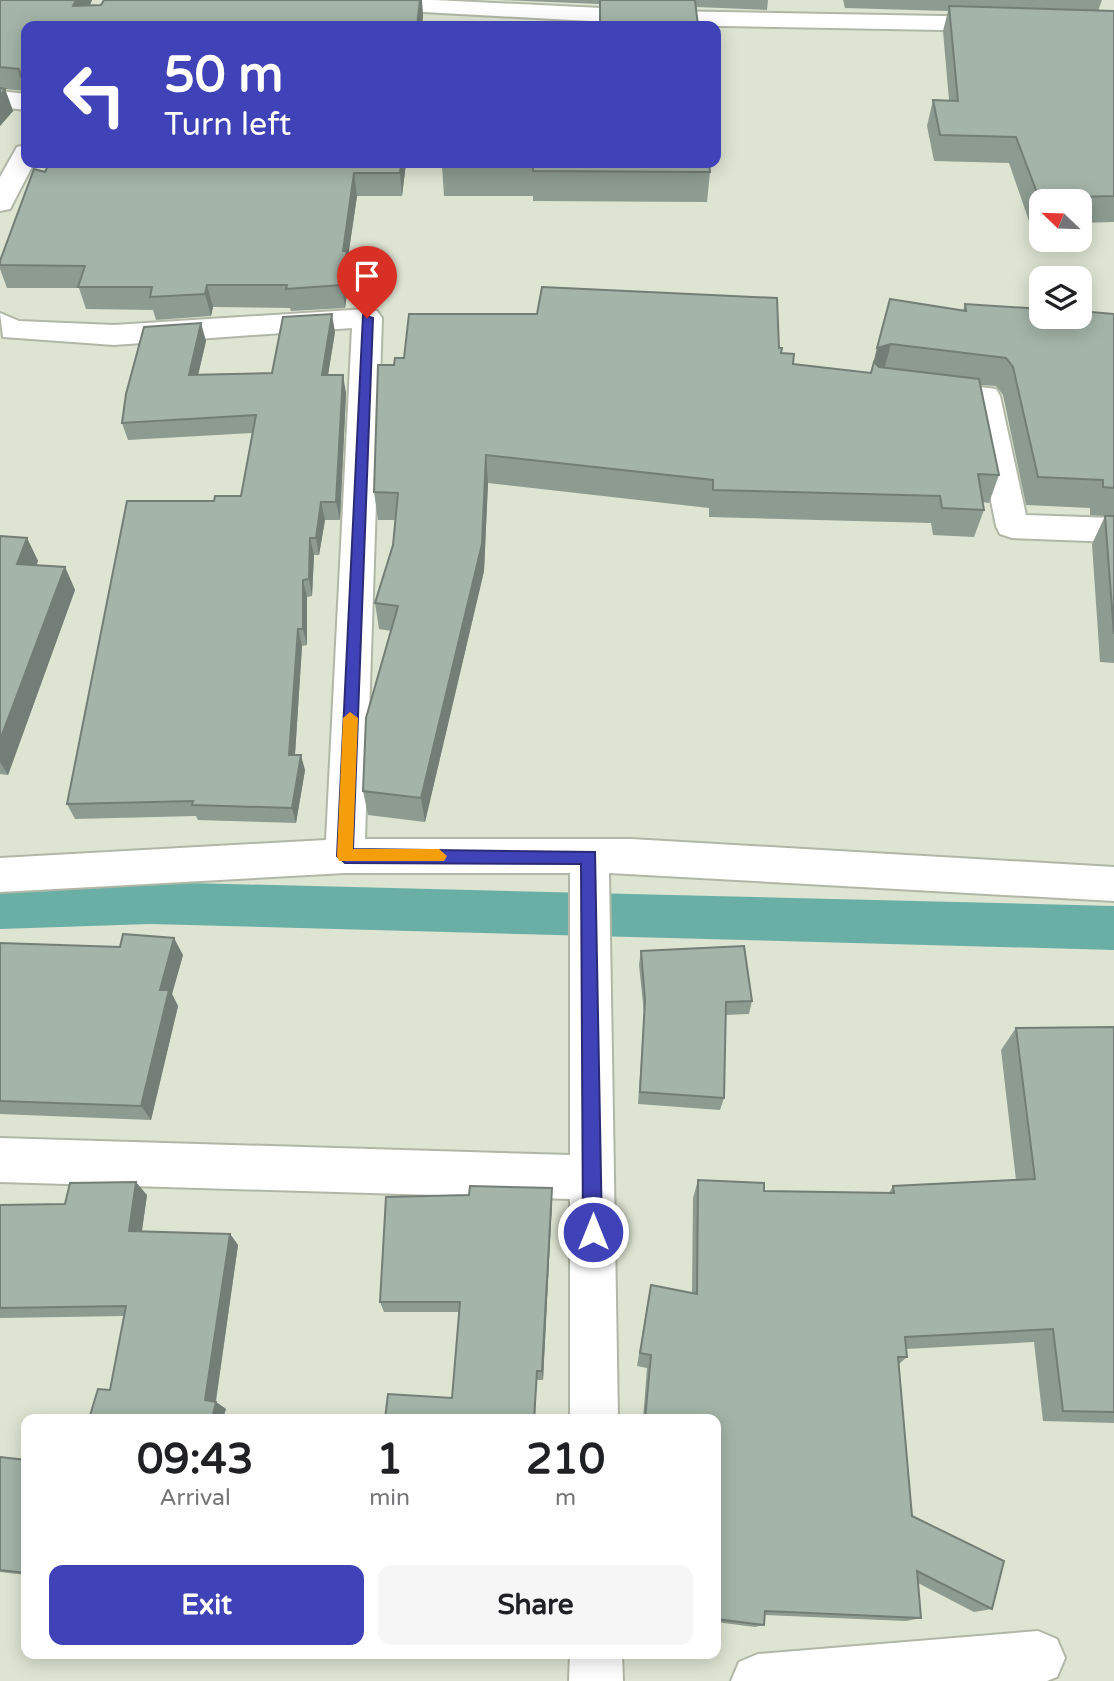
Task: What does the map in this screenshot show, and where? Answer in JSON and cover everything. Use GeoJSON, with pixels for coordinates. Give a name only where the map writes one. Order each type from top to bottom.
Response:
{"type":"FeatureCollection","features":[{"type":"Feature","properties":{"kind":"street"},"geometry":{"type":"LineString","coordinates":[[331,0],[474,13],[840,23],[1016,24]]}},
{"type":"Feature","properties":{"kind":"street"},"geometry":{"type":"LineString","coordinates":[[0,99],[21,101]]}},
{"type":"Feature","properties":{"kind":"street"},"geometry":{"type":"LineString","coordinates":[[0,203],[21,163]]}},
{"type":"Feature","properties":{"kind":"street"},"geometry":{"type":"LineString","coordinates":[[0,322],[13,330],[114,335],[367,318],[345,856]]}},
{"type":"Feature","properties":{"kind":"street"},"geometry":{"type":"LineString","coordinates":[[908,388],[985,396],[1012,526],[1114,530]]}},
{"type":"Feature","properties":{"kind":"street"},"geometry":{"type":"LineString","coordinates":[[0,875],[345,856],[589,859],[645,857],[1114,884]]}},
{"type":"Feature","properties":{"kind":"street"},"geometry":{"type":"LineString","coordinates":[[589,859],[594,1414]]}},
{"type":"Feature","properties":{"kind":"street"},"geometry":{"type":"LineString","coordinates":[[0,1160],[592,1178]]}},
{"type":"Feature","properties":{"kind":"street"},"geometry":{"type":"LineString","coordinates":[[758,1681],[1038,1658]]}},
{"type":"Feature","properties":{"kind":"street"},"geometry":{"type":"LineString","coordinates":[[596,1659],[596,1681]]}},
{"type":"Feature","properties":{"kind":"building"},"geometry":{"type":"Polygon","coordinates":[[[0,0],[76,0],[73,6],[101,5],[104,0],[420,0],[418,21],[21,21],[21,77],[19,69],[0,67],[0,0]]]}},
{"type":"Feature","properties":{"kind":"building"},"geometry":{"type":"Polygon","coordinates":[[[600,0],[695,0],[697,21],[600,21],[600,0]]]}},
{"type":"Feature","properties":{"kind":"building"},"geometry":{"type":"Polygon","coordinates":[[[949,6],[1114,11],[1114,196],[1092,197],[1092,189],[1036,189],[1016,137],[940,135],[933,100],[958,101],[949,6]]]}},
{"type":"Feature","properties":{"kind":"building"},"geometry":{"type":"Polygon","coordinates":[[[47,168],[400,168],[400,173],[354,173],[343,251],[347,251],[342,285],[286,289],[287,285],[207,285],[205,294],[150,297],[152,287],[78,287],[85,266],[0,265],[34,169],[45,172],[47,168]]]}},
{"type":"Feature","properties":{"kind":"building"},"geometry":{"type":"Polygon","coordinates":[[[533,168],[710,168],[710,172],[533,171],[533,168]]]}},
{"type":"Feature","properties":{"kind":"building"},"geometry":{"type":"Polygon","coordinates":[[[542,287],[777,298],[779,348],[782,348],[781,353],[794,354],[793,364],[871,373],[874,362],[879,367],[979,379],[999,475],[978,474],[984,510],[942,508],[940,496],[713,490],[713,480],[486,455],[482,544],[421,798],[363,791],[366,718],[398,606],[375,603],[393,545],[398,493],[374,492],[378,365],[394,365],[395,358],[404,358],[409,314],[537,314],[542,287]]]}},
{"type":"Feature","properties":{"kind":"building"},"geometry":{"type":"Polygon","coordinates":[[[890,299],[966,311],[965,304],[1029,308],[1029,329],[1092,329],[1092,312],[1114,314],[1114,488],[1103,487],[1103,480],[1038,477],[1013,367],[1006,358],[891,344],[877,348],[890,299]]]}},
{"type":"Feature","properties":{"kind":"building"},"geometry":{"type":"Polygon","coordinates":[[[332,314],[322,375],[343,375],[336,502],[321,502],[316,538],[310,538],[309,579],[303,580],[303,629],[298,629],[289,755],[301,755],[292,808],[192,805],[193,801],[67,804],[127,501],[214,501],[215,496],[241,496],[256,415],[122,423],[126,394],[144,327],[201,323],[189,375],[272,373],[283,317],[332,314]]]}},
{"type":"Feature","properties":{"kind":"building"},"geometry":{"type":"Polygon","coordinates":[[[1105,516],[1114,516],[1114,634],[1105,516]]]}},
{"type":"Feature","properties":{"kind":"building"},"geometry":{"type":"Polygon","coordinates":[[[0,536],[27,538],[17,564],[65,567],[0,740],[0,536]]]}},
{"type":"Feature","properties":{"kind":"building"},"geometry":{"type":"Polygon","coordinates":[[[123,934],[174,938],[160,990],[169,990],[141,1106],[0,1101],[0,943],[120,947],[123,934]]]}},
{"type":"Feature","properties":{"kind":"building"},"geometry":{"type":"Polygon","coordinates":[[[744,946],[752,1001],[726,1002],[724,1098],[640,1092],[645,1000],[641,951],[744,946]]]}},
{"type":"Feature","properties":{"kind":"building"},"geometry":{"type":"Polygon","coordinates":[[[1114,1027],[1114,1412],[1063,1411],[1053,1329],[905,1337],[907,1357],[898,1357],[912,1516],[1004,1561],[992,1609],[917,1571],[921,1618],[765,1611],[764,1625],[721,1620],[721,1414],[645,1414],[651,1355],[640,1353],[651,1285],[697,1294],[698,1180],[764,1183],[764,1191],[894,1193],[893,1186],[1035,1179],[1016,1028],[1114,1027]]]}},
{"type":"Feature","properties":{"kind":"building"},"geometry":{"type":"Polygon","coordinates":[[[136,1182],[129,1231],[230,1234],[205,1400],[216,1402],[213,1414],[90,1414],[98,1389],[110,1390],[126,1306],[0,1308],[0,1205],[65,1204],[70,1183],[136,1182]]]}},
{"type":"Feature","properties":{"kind":"building"},"geometry":{"type":"Polygon","coordinates":[[[470,1186],[552,1188],[542,1371],[537,1371],[534,1414],[386,1414],[388,1394],[452,1398],[460,1302],[380,1302],[386,1197],[469,1195],[470,1186]]]}},
{"type":"Feature","properties":{"kind":"building"},"geometry":{"type":"Polygon","coordinates":[[[0,1457],[21,1459],[21,1572],[0,1570],[0,1457]]]}},
{"type":"Feature","properties":{"kind":"waterway"},"geometry":{"type":"LineString","coordinates":[[0,908],[150,903],[1114,928]]}},
{"type":"Feature","properties":{"kind":"slow traffic"},"geometry":{"type":"LineString","coordinates":[[350,718],[345,856],[439,856]]}},
{"type":"Feature","properties":{"kind":"route"},"geometry":{"type":"LineString","coordinates":[[367,318],[345,856],[589,857],[593,1232]]}}]}
